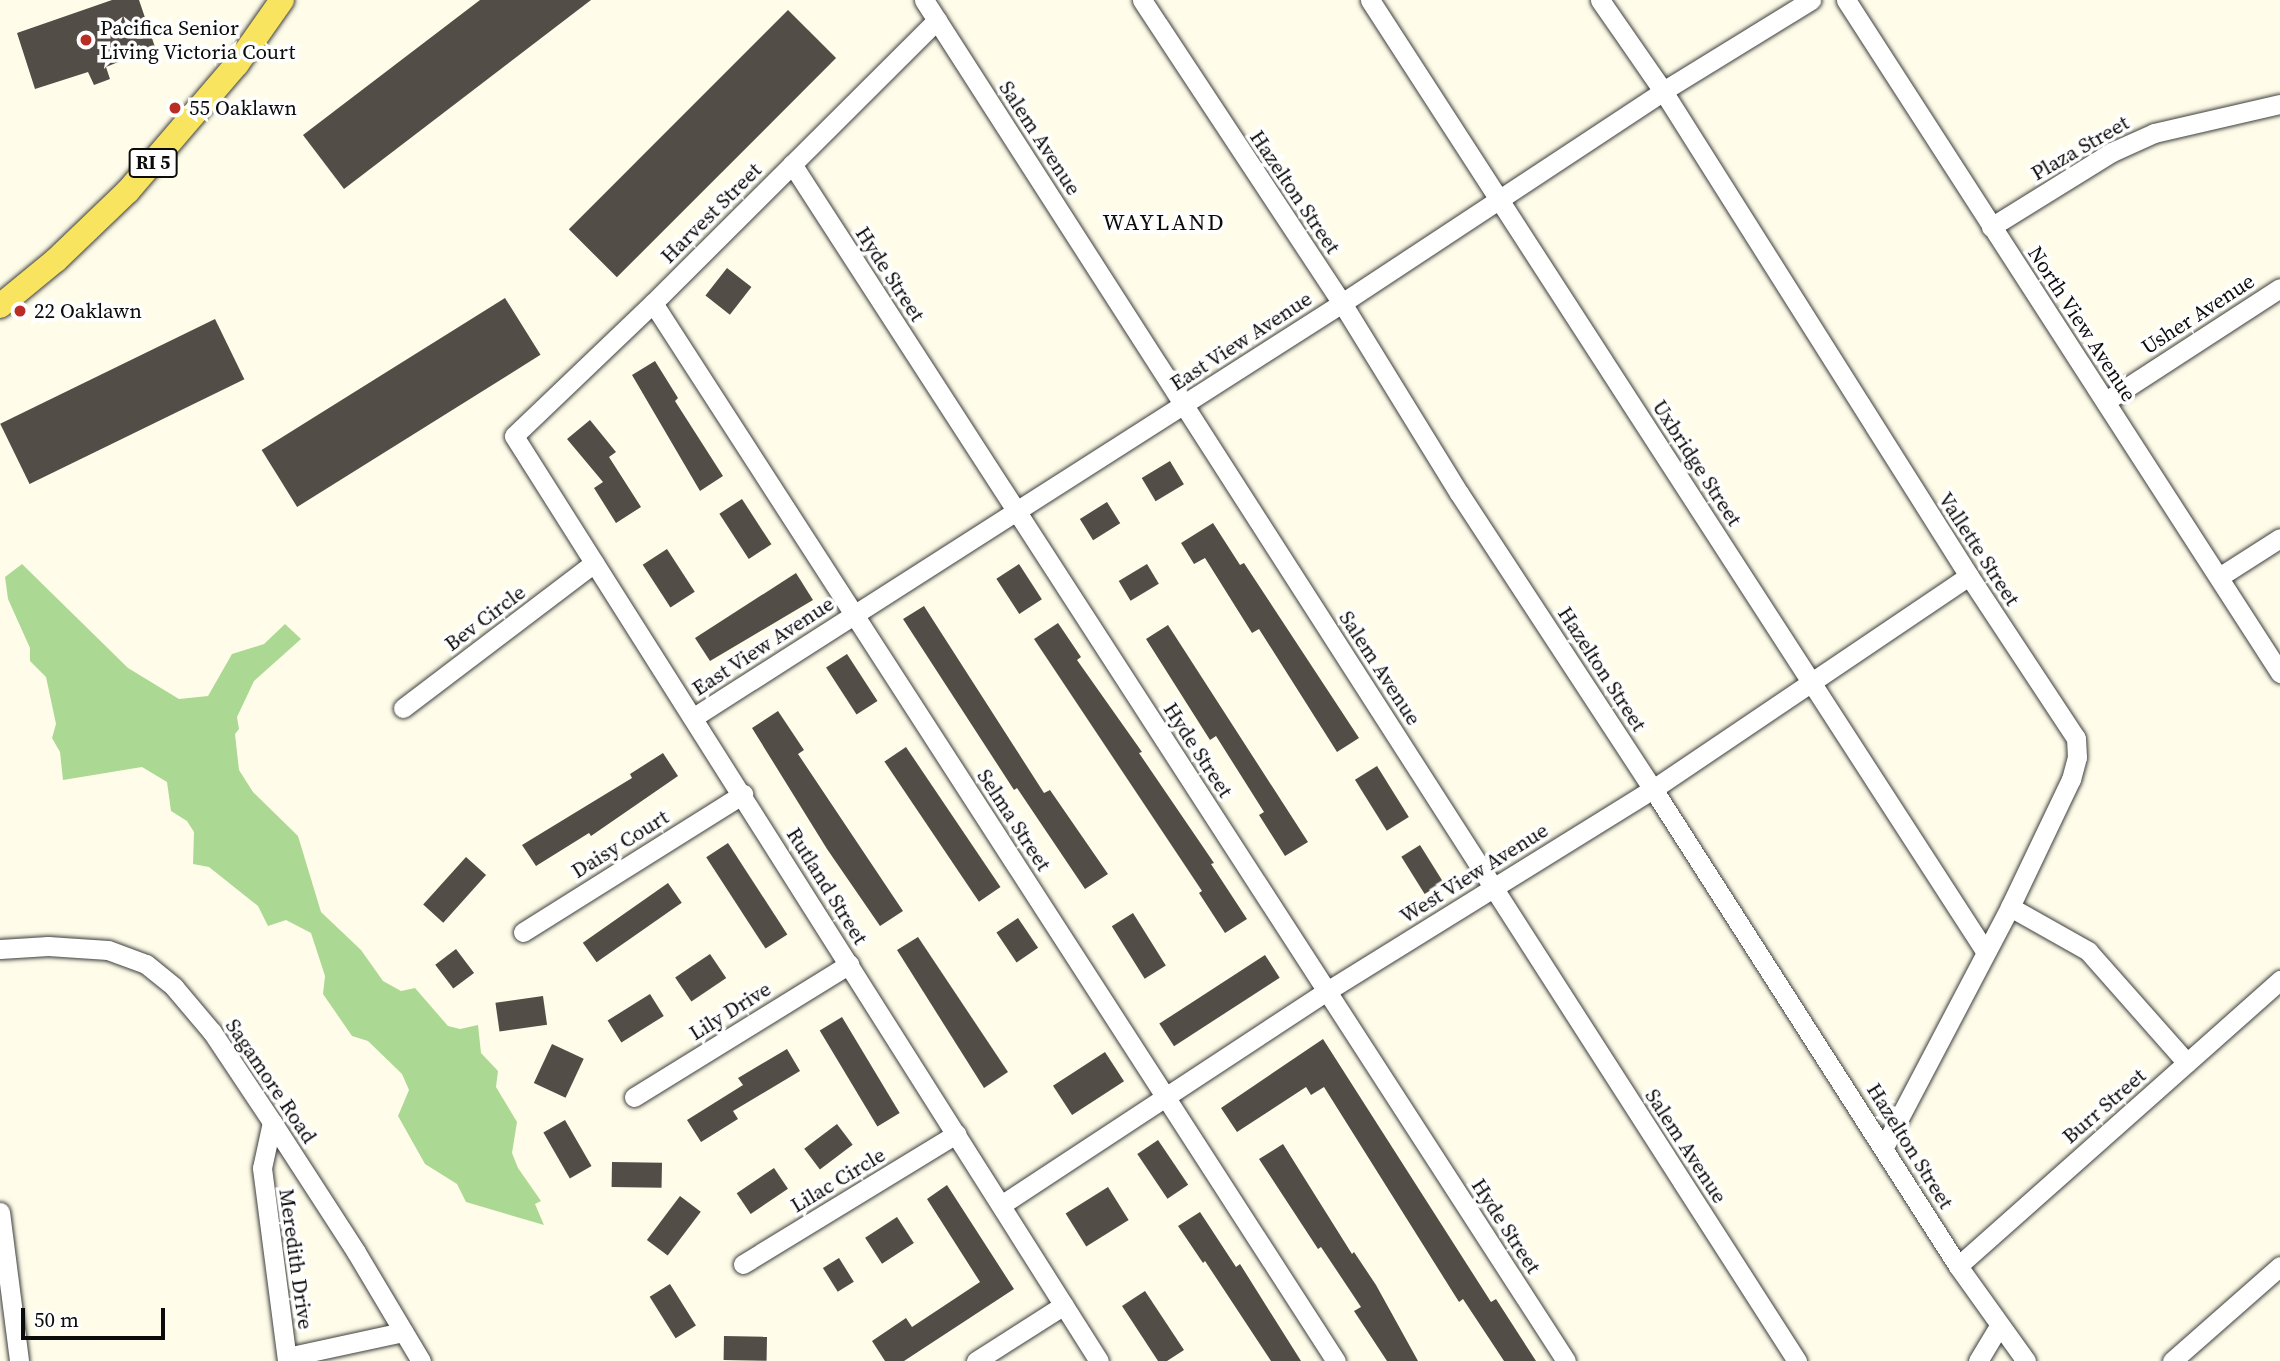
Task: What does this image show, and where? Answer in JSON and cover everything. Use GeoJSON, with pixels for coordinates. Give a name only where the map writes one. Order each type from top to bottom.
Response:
{"type":"FeatureCollection","features":[{"type":"Feature","properties":{"kind":"main road","name":"RI 5"},"geometry":{"type":"LineString","coordinates":[[0,306],[55,260],[128,191],[237,64],[282,0]]}},
{"type":"Feature","properties":{"kind":"street","name":"Salem Avenue"},"geometry":{"type":"LineString","coordinates":[[924,0],[1797,1361]]}},
{"type":"Feature","properties":{"kind":"street","name":"Hazelton Street"},"geometry":{"type":"LineString","coordinates":[[1142,0],[1342,303],[1459,493],[1653,789],[1958,1266],[2026,1361]]}},
{"type":"Feature","properties":{"kind":"street","name":"Uxbridge Street"},"geometry":{"type":"LineString","coordinates":[[1370,0],[1985,951]]}},
{"type":"Feature","properties":{"kind":"street","name":"Vallette Street"},"geometry":{"type":"LineString","coordinates":[[1600,0],[1664,91],[1969,576],[2076,738],[2077,757],[2071,779],[2010,907],[1884,1147]]}},
{"type":"Feature","properties":{"kind":"street","name":"East View Avenue"},"geometry":{"type":"LineString","coordinates":[[694,717],[1184,405],[1664,91],[1811,0]]}},
{"type":"Feature","properties":{"kind":"street","name":"North View Avenue"},"geometry":{"type":"LineString","coordinates":[[1846,0],[2280,673]]}},
{"type":"Feature","properties":{"kind":"street","name":"Harvest Street"},"geometry":{"type":"LineString","coordinates":[[514,436],[653,303],[937,20]]}},
{"type":"Feature","properties":{"kind":"street","name":"Plaza Street"},"geometry":{"type":"LineString","coordinates":[[1991,227],[2112,152],[2154,133],[2280,104]]}},
{"type":"Feature","properties":{"kind":"street","name":"Hyde Street"},"geometry":{"type":"LineString","coordinates":[[792,164],[1566,1361]]}},
{"type":"Feature","properties":{"kind":"street","name":"Usher Avenue"},"geometry":{"type":"LineString","coordinates":[[2106,401],[2280,288]]}},
{"type":"Feature","properties":{"kind":"street","name":"Selma Street"},"geometry":{"type":"LineString","coordinates":[[653,303],[1336,1361]]}},
{"type":"Feature","properties":{"kind":"street","name":"Rutland Street"},"geometry":{"type":"LineString","coordinates":[[514,436],[743,794],[1099,1361]]}},
{"type":"Feature","properties":{"kind":"street"},"geometry":{"type":"LineString","coordinates":[[2219,577],[2280,538]]}},
{"type":"Feature","properties":{"kind":"street","name":"Bev Circle"},"geometry":{"type":"LineString","coordinates":[[403,708],[594,564]]}},
{"type":"Feature","properties":{"kind":"street","name":"West View Avenue"},"geometry":{"type":"LineString","coordinates":[[1001,1205],[1327,992],[1653,789],[1969,576]]}},
{"type":"Feature","properties":{"kind":"street","name":"Daisy Court"},"geometry":{"type":"LineString","coordinates":[[523,932],[743,794]]}},
{"type":"Feature","properties":{"kind":"street"},"geometry":{"type":"LineString","coordinates":[[2010,907],[2088,951],[2187,1063]]}},
{"type":"Feature","properties":{"kind":"street","name":"Sagamore Road"},"geometry":{"type":"LineString","coordinates":[[0,949],[48,946],[108,950],[146,964],[174,987],[212,1032],[272,1122],[356,1252],[421,1361]]}},
{"type":"Feature","properties":{"kind":"street","name":"Lily Drive"},"geometry":{"type":"LineString","coordinates":[[634,1097],[849,964]]}},
{"type":"Feature","properties":{"kind":"street","name":"Burr Street"},"geometry":{"type":"LineString","coordinates":[[1958,1266],[2280,980]]}},
{"type":"Feature","properties":{"kind":"street","name":"Meredith Drive"},"geometry":{"type":"LineString","coordinates":[[272,1122],[261,1168],[287,1359]]}},
{"type":"Feature","properties":{"kind":"street","name":"Lilac Circle"},"geometry":{"type":"LineString","coordinates":[[743,1264],[956,1135]]}},
{"type":"Feature","properties":{"kind":"street"},"geometry":{"type":"LineString","coordinates":[[0,1212],[19,1361]]}},
{"type":"Feature","properties":{"kind":"street"},"geometry":{"type":"LineString","coordinates":[[2172,1361],[2280,1266]]}},
{"type":"Feature","properties":{"kind":"street"},"geometry":{"type":"LineString","coordinates":[[976,1361],[1064,1305]]}},
{"type":"Feature","properties":{"kind":"street"},"geometry":{"type":"LineString","coordinates":[[1979,1361],[1999,1326]]}},
{"type":"Feature","properties":{"kind":"street"},"geometry":{"type":"LineString","coordinates":[[287,1359],[403,1332]]}},
{"type":"Feature","properties":{"kind":"green space"},"geometry":{"type":"Polygon","coordinates":[[[22,564],[128,668],[179,699],[208,696],[232,654],[264,644],[285,624],[301,639],[254,681],[237,717],[239,729],[235,734],[239,770],[253,792],[298,836],[321,912],[361,950],[383,981],[401,991],[415,988],[448,1026],[460,1029],[478,1025],[481,1053],[498,1071],[496,1087],[517,1122],[512,1153],[518,1168],[541,1201],[535,1204],[544,1225],[466,1202],[457,1184],[425,1164],[398,1116],[409,1090],[402,1074],[368,1041],[352,1036],[323,994],[325,976],[311,933],[286,920],[268,926],[258,906],[209,867],[193,864],[194,832],[187,821],[171,811],[167,782],[142,767],[63,780],[60,752],[52,738],[56,724],[46,677],[30,661],[30,648],[8,599],[5,577],[22,564]]]}},
{"type":"Feature","properties":{"kind":"building","name":"Pacifica Senior Living Victoria Court"},"geometry":{"type":"Polygon","coordinates":[[[112,0],[139,0],[155,47],[106,67],[110,79],[94,85],[88,72],[35,89],[17,33],[112,0]]]}},
{"type":"Feature","properties":{"kind":"building"},"geometry":{"type":"Polygon","coordinates":[[[480,0],[591,0],[344,189],[303,135],[480,0]]]}},
{"type":"Feature","properties":{"kind":"building"},"geometry":{"type":"Polygon","coordinates":[[[788,10],[836,58],[617,277],[569,229],[788,10]]]}},
{"type":"Feature","properties":{"kind":"building"},"geometry":{"type":"Polygon","coordinates":[[[727,268],[751,287],[730,315],[705,296],[727,268]]]}},
{"type":"Feature","properties":{"kind":"building"},"geometry":{"type":"Polygon","coordinates":[[[505,298],[541,355],[297,507],[262,450],[505,298]]]}},
{"type":"Feature","properties":{"kind":"building"},"geometry":{"type":"Polygon","coordinates":[[[215,319],[244,379],[30,484],[0,424],[215,319]]]}},
{"type":"Feature","properties":{"kind":"building"},"geometry":{"type":"Polygon","coordinates":[[[655,361],[678,398],[675,401],[723,476],[700,491],[632,375],[655,361]]]}},
{"type":"Feature","properties":{"kind":"building"},"geometry":{"type":"Polygon","coordinates":[[[590,420],[616,452],[609,457],[641,507],[616,523],[594,488],[603,482],[567,439],[590,420]]]}},
{"type":"Feature","properties":{"kind":"building"},"geometry":{"type":"Polygon","coordinates":[[[1170,461],[1184,484],[1156,501],[1142,478],[1170,461]]]}},
{"type":"Feature","properties":{"kind":"building"},"geometry":{"type":"Polygon","coordinates":[[[742,499],[771,544],[749,559],[719,514],[742,499]]]}},
{"type":"Feature","properties":{"kind":"building"},"geometry":{"type":"Polygon","coordinates":[[[1107,502],[1120,523],[1093,540],[1080,519],[1107,502]]]}},
{"type":"Feature","properties":{"kind":"building"},"geometry":{"type":"Polygon","coordinates":[[[1213,523],[1240,565],[1244,563],[1359,738],[1337,752],[1259,629],[1252,633],[1205,558],[1194,564],[1181,543],[1213,523]]]}},
{"type":"Feature","properties":{"kind":"building"},"geometry":{"type":"Polygon","coordinates":[[[667,549],[695,592],[670,608],[643,565],[667,549]]]}},
{"type":"Feature","properties":{"kind":"building"},"geometry":{"type":"Polygon","coordinates":[[[1019,564],[1042,599],[1019,614],[996,579],[1019,564]]]}},
{"type":"Feature","properties":{"kind":"building"},"geometry":{"type":"Polygon","coordinates":[[[1147,564],[1159,584],[1131,601],[1119,581],[1147,564]]]}},
{"type":"Feature","properties":{"kind":"building"},"geometry":{"type":"Polygon","coordinates":[[[796,573],[813,600],[710,661],[695,638],[796,573]]]}},
{"type":"Feature","properties":{"kind":"building"},"geometry":{"type":"Polygon","coordinates":[[[924,606],[1044,793],[1050,790],[1108,874],[1085,889],[1017,788],[1014,790],[903,619],[924,606]]]}},
{"type":"Feature","properties":{"kind":"building"},"geometry":{"type":"Polygon","coordinates":[[[1058,623],[1081,657],[1077,660],[1142,752],[1139,753],[1214,863],[1211,864],[1247,919],[1225,933],[1199,893],[1202,891],[1034,639],[1058,623]]]}},
{"type":"Feature","properties":{"kind":"building"},"geometry":{"type":"Polygon","coordinates":[[[1168,625],[1308,842],[1285,856],[1259,815],[1264,812],[1216,736],[1210,740],[1146,639],[1168,625]]]}},
{"type":"Feature","properties":{"kind":"building"},"geometry":{"type":"Polygon","coordinates":[[[847,654],[877,701],[857,715],[826,668],[847,654]]]}},
{"type":"Feature","properties":{"kind":"building"},"geometry":{"type":"Polygon","coordinates":[[[778,711],[804,750],[798,754],[903,911],[880,926],[827,849],[752,728],[778,711]]]}},
{"type":"Feature","properties":{"kind":"building"},"geometry":{"type":"Polygon","coordinates":[[[906,747],[1001,887],[979,902],[884,762],[906,747]]]}},
{"type":"Feature","properties":{"kind":"building"},"geometry":{"type":"Polygon","coordinates":[[[663,753],[678,776],[591,836],[589,833],[536,866],[522,845],[632,778],[630,774],[663,753]]]}},
{"type":"Feature","properties":{"kind":"building"},"geometry":{"type":"Polygon","coordinates":[[[1377,766],[1409,817],[1387,831],[1355,780],[1377,766]]]}},
{"type":"Feature","properties":{"kind":"building"},"geometry":{"type":"Polygon","coordinates":[[[728,843],[787,934],[766,949],[706,857],[728,843]]]}},
{"type":"Feature","properties":{"kind":"building"},"geometry":{"type":"Polygon","coordinates":[[[1420,845],[1443,882],[1425,894],[1401,857],[1420,845]]]}},
{"type":"Feature","properties":{"kind":"building"},"geometry":{"type":"Polygon","coordinates":[[[466,857],[486,875],[443,923],[423,905],[466,857]]]}},
{"type":"Feature","properties":{"kind":"building"},"geometry":{"type":"Polygon","coordinates":[[[668,883],[682,903],[597,962],[583,943],[668,883]]]}},
{"type":"Feature","properties":{"kind":"building"},"geometry":{"type":"Polygon","coordinates":[[[1133,913],[1166,966],[1145,979],[1112,926],[1133,913]]]}},
{"type":"Feature","properties":{"kind":"building"},"geometry":{"type":"Polygon","coordinates":[[[1018,918],[1038,948],[1017,962],[996,933],[1018,918]]]}},
{"type":"Feature","properties":{"kind":"building"},"geometry":{"type":"Polygon","coordinates":[[[918,937],[1008,1072],[984,1088],[897,950],[918,937]]]}},
{"type":"Feature","properties":{"kind":"building"},"geometry":{"type":"Polygon","coordinates":[[[456,949],[474,973],[453,989],[435,965],[456,949]]]}},
{"type":"Feature","properties":{"kind":"building"},"geometry":{"type":"Polygon","coordinates":[[[710,954],[726,978],[691,1002],[675,977],[710,954]]]}},
{"type":"Feature","properties":{"kind":"building"},"geometry":{"type":"Polygon","coordinates":[[[1265,955],[1280,978],[1174,1046],[1159,1024],[1265,955]]]}},
{"type":"Feature","properties":{"kind":"building"},"geometry":{"type":"Polygon","coordinates":[[[650,994],[664,1016],[621,1043],[608,1020],[650,994]]]}},
{"type":"Feature","properties":{"kind":"building"},"geometry":{"type":"Polygon","coordinates":[[[543,996],[547,1025],[500,1031],[495,1003],[543,996]]]}},
{"type":"Feature","properties":{"kind":"building"},"geometry":{"type":"Polygon","coordinates":[[[842,1017],[900,1113],[877,1126],[820,1030],[842,1017]]]}},
{"type":"Feature","properties":{"kind":"building"},"geometry":{"type":"Polygon","coordinates":[[[1323,1039],[1491,1302],[1496,1299],[1536,1361],[1504,1361],[1463,1299],[1459,1302],[1324,1087],[1311,1095],[1306,1087],[1237,1132],[1221,1108],[1323,1039]]]}},
{"type":"Feature","properties":{"kind":"building"},"geometry":{"type":"Polygon","coordinates":[[[552,1044],[584,1059],[566,1098],[534,1083],[552,1044]]]}},
{"type":"Feature","properties":{"kind":"building"},"geometry":{"type":"Polygon","coordinates":[[[787,1049],[800,1071],[733,1111],[738,1119],[701,1142],[687,1120],[743,1085],[738,1078],[787,1049]]]}},
{"type":"Feature","properties":{"kind":"building"},"geometry":{"type":"Polygon","coordinates":[[[1105,1052],[1124,1081],[1072,1115],[1053,1086],[1105,1052]]]}},
{"type":"Feature","properties":{"kind":"building"},"geometry":{"type":"Polygon","coordinates":[[[565,1120],[592,1166],[570,1178],[543,1132],[565,1120]]]}},
{"type":"Feature","properties":{"kind":"building"},"geometry":{"type":"Polygon","coordinates":[[[837,1124],[853,1145],[820,1169],[804,1149],[837,1124]]]}},
{"type":"Feature","properties":{"kind":"building"},"geometry":{"type":"Polygon","coordinates":[[[1158,1140],[1188,1185],[1167,1199],[1137,1154],[1158,1140]]]}},
{"type":"Feature","properties":{"kind":"building"},"geometry":{"type":"Polygon","coordinates":[[[1283,1144],[1352,1254],[1354,1252],[1376,1285],[1418,1361],[1387,1361],[1354,1311],[1361,1307],[1321,1247],[1318,1249],[1259,1159],[1283,1144]]]}},
{"type":"Feature","properties":{"kind":"building"},"geometry":{"type":"Polygon","coordinates":[[[612,1162],[662,1163],[662,1188],[612,1187],[612,1162]]]}},
{"type":"Feature","properties":{"kind":"building"},"geometry":{"type":"Polygon","coordinates":[[[774,1168],[788,1189],[751,1214],[737,1193],[774,1168]]]}},
{"type":"Feature","properties":{"kind":"building"},"geometry":{"type":"Polygon","coordinates":[[[947,1185],[1014,1289],[904,1361],[885,1361],[872,1341],[906,1318],[912,1327],[980,1282],[927,1199],[947,1185]]]}},
{"type":"Feature","properties":{"kind":"building"},"geometry":{"type":"Polygon","coordinates":[[[1108,1187],[1129,1220],[1086,1247],[1066,1213],[1108,1187]]]}},
{"type":"Feature","properties":{"kind":"building"},"geometry":{"type":"Polygon","coordinates":[[[680,1196],[701,1212],[668,1256],[647,1240],[680,1196]]]}},
{"type":"Feature","properties":{"kind":"building"},"geometry":{"type":"Polygon","coordinates":[[[1200,1212],[1236,1267],[1240,1264],[1301,1361],[1271,1361],[1205,1261],[1203,1263],[1178,1226],[1200,1212]]]}},
{"type":"Feature","properties":{"kind":"building"},"geometry":{"type":"Polygon","coordinates":[[[897,1217],[914,1243],[882,1264],[865,1238],[897,1217]]]}},
{"type":"Feature","properties":{"kind":"building"},"geometry":{"type":"Polygon","coordinates":[[[839,1258],[854,1282],[838,1292],[823,1268],[839,1258]]]}},
{"type":"Feature","properties":{"kind":"building"},"geometry":{"type":"Polygon","coordinates":[[[670,1284],[696,1326],[676,1338],[650,1297],[670,1284]]]}},
{"type":"Feature","properties":{"kind":"building"},"geometry":{"type":"Polygon","coordinates":[[[1145,1291],[1184,1350],[1167,1361],[1158,1361],[1122,1306],[1145,1291]]]}},
{"type":"Feature","properties":{"kind":"building"},"geometry":{"type":"Polygon","coordinates":[[[724,1336],[767,1337],[767,1361],[724,1360],[724,1336]]]}},
{"type":"Feature","properties":{"kind":"place","name":"Pacifica Senior Living Victoria Court"},"geometry":{"type":"Point","coordinates":[86,40]}},
{"type":"Feature","properties":{"kind":"place","name":"55 Oaklawn"},"geometry":{"type":"Point","coordinates":[175,108]}},
{"type":"Feature","properties":{"kind":"place","name":"22 Oaklawn"},"geometry":{"type":"Point","coordinates":[20,311]}},
{"type":"Feature","properties":{"kind":"district","name":"WAYLAND"},"geometry":{"type":"Point","coordinates":[1164,222]}}]}
